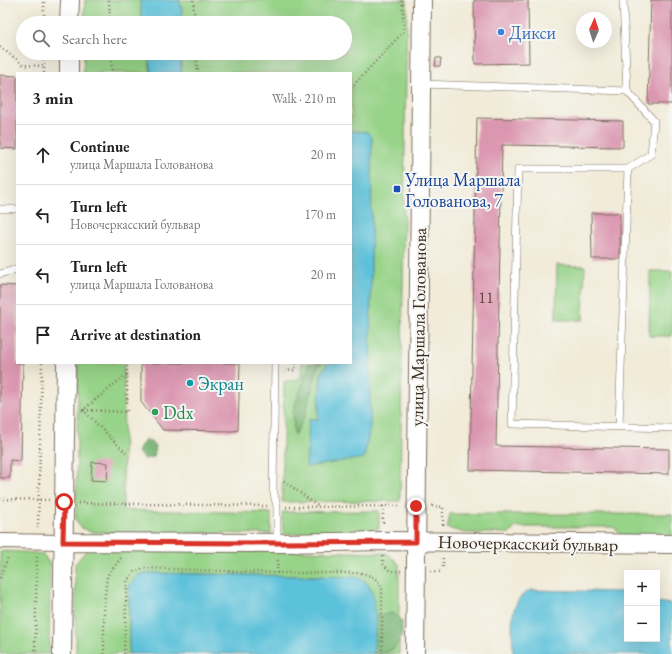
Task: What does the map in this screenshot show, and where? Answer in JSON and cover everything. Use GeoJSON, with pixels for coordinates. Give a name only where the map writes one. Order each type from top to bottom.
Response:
{"type":"FeatureCollection","features":[{"type":"Feature","properties":{"kind":"street"},"geometry":{"type":"LineString","coordinates":[[70,0],[70,16]]}},
{"type":"Feature","properties":{"kind":"street","name":"улица Маршала Голованова"},"geometry":{"type":"LineString","coordinates":[[415,654],[422,0]]}},
{"type":"Feature","properties":{"kind":"street"},"geometry":{"type":"LineString","coordinates":[[69,60],[69,72]]}},
{"type":"Feature","properties":{"kind":"street"},"geometry":{"type":"LineString","coordinates":[[62,654],[66,364]]}},
{"type":"Feature","properties":{"kind":"street","name":"Новочеркасский бульвар"},"geometry":{"type":"LineString","coordinates":[[0,541],[672,544]]}},
{"type":"Feature","properties":{"kind":"lane"},"geometry":{"type":"LineString","coordinates":[[624,0],[627,91],[654,121],[651,154],[628,169],[518,169],[512,424],[672,428]]}},
{"type":"Feature","properties":{"kind":"lane"},"geometry":{"type":"LineString","coordinates":[[420,84],[627,91]]}},
{"type":"Feature","properties":{"kind":"lane"},"geometry":{"type":"LineString","coordinates":[[620,426],[628,169]]}},
{"type":"Feature","properties":{"kind":"lane"},"geometry":{"type":"LineString","coordinates":[[0,208],[16,209]]}},
{"type":"Feature","properties":{"kind":"lane"},"geometry":{"type":"LineString","coordinates":[[0,274],[16,269]]}},
{"type":"Feature","properties":{"kind":"lane"},"geometry":{"type":"LineString","coordinates":[[275,364],[273,489],[277,506],[277,543]]}},
{"type":"Feature","properties":{"kind":"path"},"geometry":{"type":"LineString","coordinates":[[44,0],[44,16]]}},
{"type":"Feature","properties":{"kind":"path"},"geometry":{"type":"LineString","coordinates":[[110,0],[110,16]]}},
{"type":"Feature","properties":{"kind":"path"},"geometry":{"type":"LineString","coordinates":[[193,0],[194,16]]}},
{"type":"Feature","properties":{"kind":"path"},"geometry":{"type":"LineString","coordinates":[[352,87],[404,31],[402,0]]}},
{"type":"Feature","properties":{"kind":"path"},"geometry":{"type":"LineString","coordinates":[[0,47],[16,58]]}},
{"type":"Feature","properties":{"kind":"path"},"geometry":{"type":"LineString","coordinates":[[18,60],[24,64],[44,66]]}},
{"type":"Feature","properties":{"kind":"path"},"geometry":{"type":"LineString","coordinates":[[44,60],[44,72]]}},
{"type":"Feature","properties":{"kind":"path"},"geometry":{"type":"LineString","coordinates":[[111,60],[112,72]]}},
{"type":"Feature","properties":{"kind":"path"},"geometry":{"type":"LineString","coordinates":[[197,60],[198,72]]}},
{"type":"Feature","properties":{"kind":"path"},"geometry":{"type":"LineString","coordinates":[[35,654],[42,364]]}},
{"type":"Feature","properties":{"kind":"path"},"geometry":{"type":"LineString","coordinates":[[83,410],[127,412],[127,364]]}},
{"type":"Feature","properties":{"kind":"path"},"geometry":{"type":"LineString","coordinates":[[275,372],[295,370],[296,364]]}},
{"type":"Feature","properties":{"kind":"path"},"geometry":{"type":"LineString","coordinates":[[83,410],[127,374]]}},
{"type":"Feature","properties":{"kind":"path"},"geometry":{"type":"LineString","coordinates":[[83,410],[126,452]]}},
{"type":"Feature","properties":{"kind":"path"},"geometry":{"type":"LineString","coordinates":[[273,474],[318,506]]}},
{"type":"Feature","properties":{"kind":"path"},"geometry":{"type":"LineString","coordinates":[[0,498],[39,499],[64,502],[182,505]]}},
{"type":"Feature","properties":{"kind":"path"},"geometry":{"type":"LineString","coordinates":[[383,528],[383,506],[400,506]]}},
{"type":"Feature","properties":{"kind":"path"},"geometry":{"type":"LineString","coordinates":[[430,506],[443,507],[443,527]]}},
{"type":"Feature","properties":{"kind":"path"},"geometry":{"type":"LineString","coordinates":[[383,550],[383,564],[390,571],[402,571]]}},
{"type":"Feature","properties":{"kind":"path"},"geometry":{"type":"LineString","coordinates":[[104,654],[104,604],[107,576],[125,553]]}},
{"type":"Feature","properties":{"kind":"path"},"geometry":{"type":"LineString","coordinates":[[443,555],[443,566]]}},
{"type":"Feature","properties":{"kind":"path"},"geometry":{"type":"LineString","coordinates":[[0,578],[8,557]]}},
{"type":"Feature","properties":{"kind":"path"},"geometry":{"type":"LineString","coordinates":[[124,654],[127,581],[134,572],[143,568],[277,573],[360,573],[373,576],[382,588],[382,654]]}},
{"type":"Feature","properties":{"kind":"path"},"geometry":{"type":"LineString","coordinates":[[429,571],[441,572]]}},
{"type":"Feature","properties":{"kind":"green space"},"geometry":{"type":"Polygon","coordinates":[[[85,0],[140,0],[141,16],[84,16],[85,0]]]}},
{"type":"Feature","properties":{"kind":"green space"},"geometry":{"type":"Polygon","coordinates":[[[179,0],[407,0],[400,501],[282,502],[284,382],[301,378],[302,364],[327,364],[321,374],[318,419],[309,419],[364,458],[367,132],[352,131],[352,72],[181,72],[181,60],[352,60],[352,16],[182,16],[179,0]]]}},
{"type":"Feature","properties":{"kind":"green space"},"geometry":{"type":"Polygon","coordinates":[[[84,60],[149,60],[151,72],[83,72],[84,60]]]}},
{"type":"Feature","properties":{"kind":"green space"},"geometry":{"type":"Polygon","coordinates":[[[557,265],[585,266],[583,320],[556,320],[557,265]]]}},
{"type":"Feature","properties":{"kind":"green space"},"geometry":{"type":"Polygon","coordinates":[[[650,271],[672,271],[672,336],[649,336],[650,271]]]}},
{"type":"Feature","properties":{"kind":"green space"},"geometry":{"type":"Polygon","coordinates":[[[78,364],[124,364],[123,510],[271,513],[271,534],[90,532],[82,528],[76,520],[78,364]]]}},
{"type":"Feature","properties":{"kind":"green space"},"geometry":{"type":"Polygon","coordinates":[[[310,364],[321,364],[317,368],[305,417],[294,435],[293,411],[310,364]]]}},
{"type":"Feature","properties":{"kind":"green space"},"geometry":{"type":"Polygon","coordinates":[[[146,439],[156,446],[154,457],[144,459],[137,451],[146,439]]]}},
{"type":"Feature","properties":{"kind":"green space"},"geometry":{"type":"Polygon","coordinates":[[[379,511],[379,528],[373,533],[283,534],[282,512],[379,511]]]}},
{"type":"Feature","properties":{"kind":"green space"},"geometry":{"type":"Polygon","coordinates":[[[450,514],[672,514],[672,535],[621,536],[614,527],[516,527],[510,533],[465,533],[447,528],[450,514]]]}},
{"type":"Feature","properties":{"kind":"green space"},"geometry":{"type":"Polygon","coordinates":[[[90,546],[387,553],[399,564],[399,654],[373,654],[375,632],[365,581],[355,577],[150,573],[138,575],[129,586],[129,654],[76,654],[75,564],[90,546]]]}},
{"type":"Feature","properties":{"kind":"green space"},"geometry":{"type":"Polygon","coordinates":[[[0,551],[43,554],[50,565],[49,654],[0,654],[0,551]]]}},
{"type":"Feature","properties":{"kind":"green space"},"geometry":{"type":"Polygon","coordinates":[[[392,613],[402,621],[402,635],[394,649],[380,654],[369,651],[369,618],[392,613]]]}},
{"type":"Feature","properties":{"kind":"water"},"geometry":{"type":"Polygon","coordinates":[[[140,0],[179,0],[182,10],[182,16],[141,16],[140,0]]]}},
{"type":"Feature","properties":{"kind":"water"},"geometry":{"type":"Polygon","coordinates":[[[149,60],[181,60],[181,72],[151,72],[149,60]]]}},
{"type":"Feature","properties":{"kind":"water"},"geometry":{"type":"Polygon","coordinates":[[[352,131],[367,132],[372,137],[370,427],[364,458],[306,467],[309,419],[318,419],[321,374],[327,364],[352,364],[352,131]]]}},
{"type":"Feature","properties":{"kind":"water"},"geometry":{"type":"Polygon","coordinates":[[[150,573],[355,577],[363,580],[369,586],[372,594],[375,615],[373,654],[129,654],[129,586],[138,575],[150,573]]]}},
{"type":"Feature","properties":{"kind":"water"},"geometry":{"type":"Polygon","coordinates":[[[531,590],[624,592],[624,642],[660,642],[660,602],[672,604],[672,654],[513,654],[512,627],[514,609],[523,595],[531,590]]]}},
{"type":"Feature","properties":{"kind":"building","name":"Дикси"},"geometry":{"type":"Polygon","coordinates":[[[474,0],[528,0],[529,63],[475,64],[474,0]]]}},
{"type":"Feature","properties":{"kind":"building"},"geometry":{"type":"Polygon","coordinates":[[[651,0],[672,0],[672,104],[648,104],[651,0]]]}},
{"type":"Feature","properties":{"kind":"building"},"geometry":{"type":"Polygon","coordinates":[[[436,58],[441,58],[440,66],[435,66],[436,58]]]}},
{"type":"Feature","properties":{"kind":"building"},"geometry":{"type":"Polygon","coordinates":[[[0,75],[16,76],[16,149],[0,148],[0,75]]]}},
{"type":"Feature","properties":{"kind":"building"},"geometry":{"type":"Polygon","coordinates":[[[477,118],[623,121],[623,147],[502,145],[496,446],[669,449],[669,474],[470,470],[477,118]]]}},
{"type":"Feature","properties":{"kind":"building"},"geometry":{"type":"Polygon","coordinates":[[[591,213],[620,213],[620,259],[592,259],[591,213]]]}},
{"type":"Feature","properties":{"kind":"building"},"geometry":{"type":"Polygon","coordinates":[[[0,285],[16,286],[16,364],[23,364],[21,461],[10,460],[10,478],[0,478],[0,285]]]}},
{"type":"Feature","properties":{"kind":"building","name":"Экран"},"geometry":{"type":"Polygon","coordinates":[[[141,364],[240,364],[238,430],[163,430],[141,402],[141,364]]]}},
{"type":"Feature","properties":{"kind":"building"},"geometry":{"type":"Polygon","coordinates":[[[92,462],[108,463],[107,481],[91,480],[92,462]]]}},
{"type":"Feature","properties":{"kind":"place","name":"Дикси"},"geometry":{"type":"Point","coordinates":[501,32]}},
{"type":"Feature","properties":{"kind":"place","name":"Улица Маршала Голованова, 7"},"geometry":{"type":"Point","coordinates":[397,189]}},
{"type":"Feature","properties":{"kind":"place","name":"Экран"},"geometry":{"type":"Point","coordinates":[190,383]}},
{"type":"Feature","properties":{"kind":"place","name":"Ddx"},"geometry":{"type":"Point","coordinates":[155,412]}},
{"type":"Feature","properties":{"kind":"route"},"geometry":{"type":"LineString","coordinates":[[64,502],[63,542],[416,542],[416,506]]}}]}
